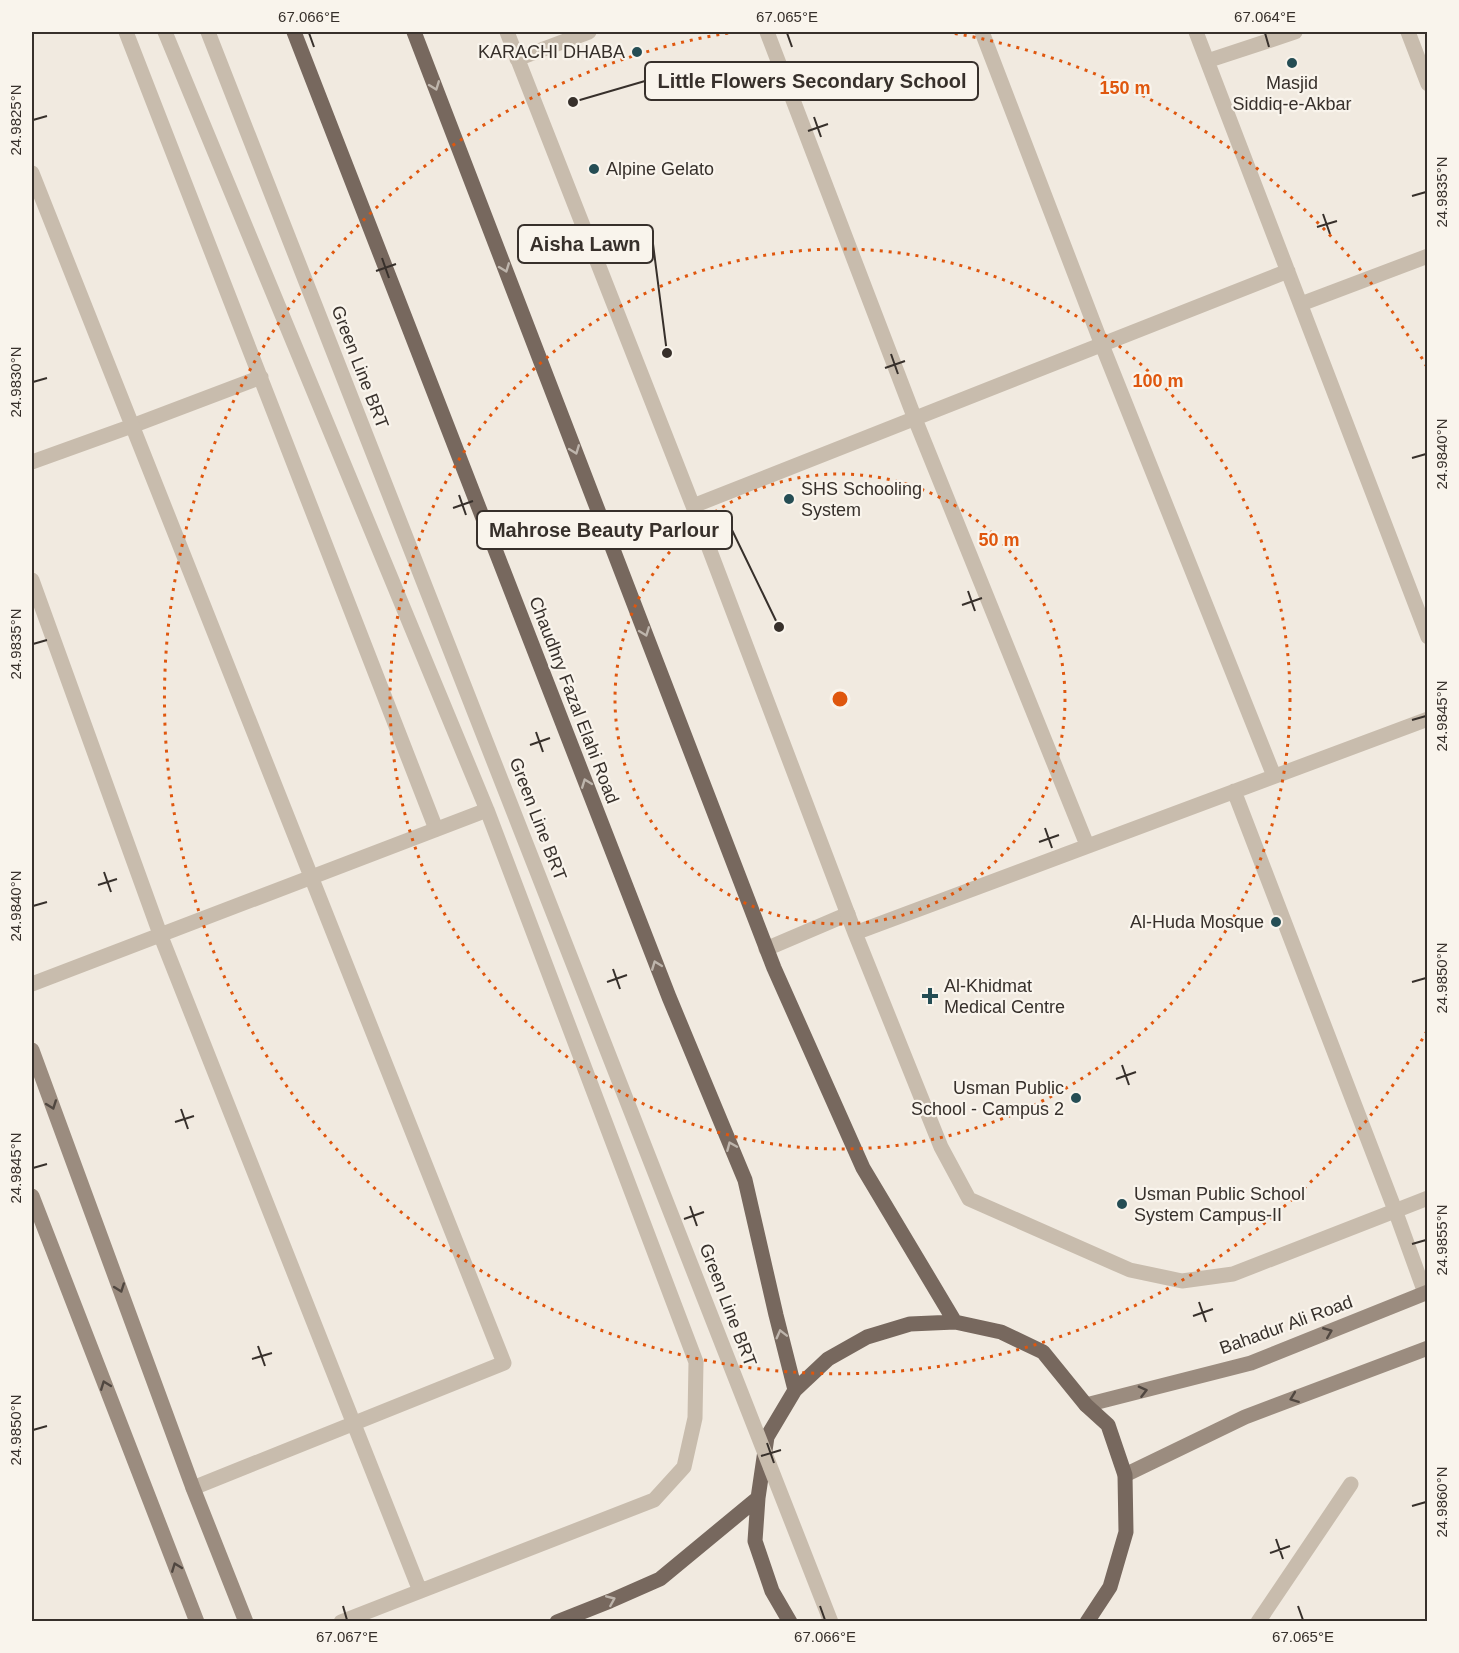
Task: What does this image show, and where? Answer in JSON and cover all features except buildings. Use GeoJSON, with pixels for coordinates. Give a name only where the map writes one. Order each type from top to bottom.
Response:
{"type":"FeatureCollection","features":[{"type":"Feature","properties":{"kind":"main road","name":"Chaudhry Fazal Elahi Road"},"geometry":{"type":"LineString","coordinates":[[294,32],[665,986],[745,1180],[795,1390]]}},
{"type":"Feature","properties":{"kind":"main road"},"geometry":{"type":"LineString","coordinates":[[414,32],[766,949],[863,1168],[955,1322]]}},
{"type":"Feature","properties":{"kind":"main road"},"geometry":{"type":"LineString","coordinates":[[790,1622],[771,1591],[755,1540],[758,1498],[767,1437],[795,1390],[828,1359],[867,1337],[910,1324],[955,1322],[1001,1332],[1043,1352],[1086,1405],[1108,1425],[1125,1475],[1126,1532],[1110,1587],[1087,1622]]}},
{"type":"Feature","properties":{"kind":"main road"},"geometry":{"type":"LineString","coordinates":[[557,1622],[660,1579],[758,1498]]}},
{"type":"Feature","properties":{"kind":"street"},"geometry":{"type":"LineString","coordinates":[[126,32],[436,829]]}},
{"type":"Feature","properties":{"kind":"street"},"geometry":{"type":"LineString","coordinates":[[165,32],[487,810],[696,1362],[695,1418],[684,1467],[654,1500],[340,1622]]}},
{"type":"Feature","properties":{"kind":"street","name":"Green Line BRT"},"geometry":{"type":"LineString","coordinates":[[208,32],[831,1622]]}},
{"type":"Feature","properties":{"kind":"street"},"geometry":{"type":"LineString","coordinates":[[507,32],[693,506],[855,933],[941,1147],[969,1199],[1130,1270],[1182,1281],[1233,1274],[1428,1198]]}},
{"type":"Feature","properties":{"kind":"street"},"geometry":{"type":"LineString","coordinates":[[767,32],[915,419],[1087,845]]}},
{"type":"Feature","properties":{"kind":"street"},"geometry":{"type":"LineString","coordinates":[[982,32],[1102,345],[1274,776]]}},
{"type":"Feature","properties":{"kind":"street"},"geometry":{"type":"LineString","coordinates":[[1196,32],[1428,637]]}},
{"type":"Feature","properties":{"kind":"street"},"geometry":{"type":"LineString","coordinates":[[1208,61],[1295,32]]}},
{"type":"Feature","properties":{"kind":"street"},"geometry":{"type":"LineString","coordinates":[[1408,32],[1428,84]]}},
{"type":"Feature","properties":{"kind":"street"},"geometry":{"type":"LineString","coordinates":[[517,59],[579,33]]}},
{"type":"Feature","properties":{"kind":"street"},"geometry":{"type":"LineString","coordinates":[[32,173],[504,1363],[194,1488]]}},
{"type":"Feature","properties":{"kind":"street"},"geometry":{"type":"LineString","coordinates":[[1301,304],[1428,256]]}},
{"type":"Feature","properties":{"kind":"street"},"geometry":{"type":"LineString","coordinates":[[693,506],[1288,271]]}},
{"type":"Feature","properties":{"kind":"street"},"geometry":{"type":"LineString","coordinates":[[32,462],[261,377]]}},
{"type":"Feature","properties":{"kind":"street"},"geometry":{"type":"LineString","coordinates":[[32,580],[36,608],[160,934],[420,1591]]}},
{"type":"Feature","properties":{"kind":"street"},"geometry":{"type":"LineString","coordinates":[[855,933],[1428,719]]}},
{"type":"Feature","properties":{"kind":"street"},"geometry":{"type":"LineString","coordinates":[[1234,791],[1426,1293]]}},
{"type":"Feature","properties":{"kind":"street"},"geometry":{"type":"LineString","coordinates":[[32,984],[487,810]]}},
{"type":"Feature","properties":{"kind":"street"},"geometry":{"type":"LineString","coordinates":[[766,949],[848,914]]}},
{"type":"Feature","properties":{"kind":"street"},"geometry":{"type":"LineString","coordinates":[[32,1050],[246,1622]]}},
{"type":"Feature","properties":{"kind":"street"},"geometry":{"type":"LineString","coordinates":[[32,1196],[197,1622]]}},
{"type":"Feature","properties":{"kind":"street","name":"Bahadur Ali Road"},"geometry":{"type":"LineString","coordinates":[[1086,1405],[1251,1363],[1426,1293]]}},
{"type":"Feature","properties":{"kind":"street"},"geometry":{"type":"LineString","coordinates":[[1125,1475],[1245,1417],[1428,1348]]}},
{"type":"Feature","properties":{"kind":"street"},"geometry":{"type":"LineString","coordinates":[[1258,1622],[1352,1484]]}},
{"type":"Feature","properties":{"kind":"place","name":"KARACHI DHABA"},"geometry":{"type":"Point","coordinates":[637,52]}},
{"type":"Feature","properties":{"kind":"place","name":"Masjid Siddiq-e-Akbar"},"geometry":{"type":"Point","coordinates":[1292,63]}},
{"type":"Feature","properties":{"kind":"place","name":"Little Flowers Secondary School"},"geometry":{"type":"Point","coordinates":[573,102]}},
{"type":"Feature","properties":{"kind":"place","name":"Alpine Gelato"},"geometry":{"type":"Point","coordinates":[594,169]}},
{"type":"Feature","properties":{"kind":"place","name":"Aisha Lawn"},"geometry":{"type":"Point","coordinates":[667,353]}},
{"type":"Feature","properties":{"kind":"place","name":"SHS Schooling System"},"geometry":{"type":"Point","coordinates":[789,499]}},
{"type":"Feature","properties":{"kind":"place","name":"Mahrose Beauty Parlour"},"geometry":{"type":"Point","coordinates":[779,627]}},
{"type":"Feature","properties":{"kind":"place","name":"Al-Huda Mosque"},"geometry":{"type":"Point","coordinates":[1276,922]}},
{"type":"Feature","properties":{"kind":"place","name":"Al-Khidmat Medical Centre"},"geometry":{"type":"Point","coordinates":[930,996]}},
{"type":"Feature","properties":{"kind":"place","name":"Usman Public School - Campus 2"},"geometry":{"type":"Point","coordinates":[1076,1098]}},
{"type":"Feature","properties":{"kind":"place","name":"Usman Public School System Campus-II"},"geometry":{"type":"Point","coordinates":[1122,1204]}}]}
